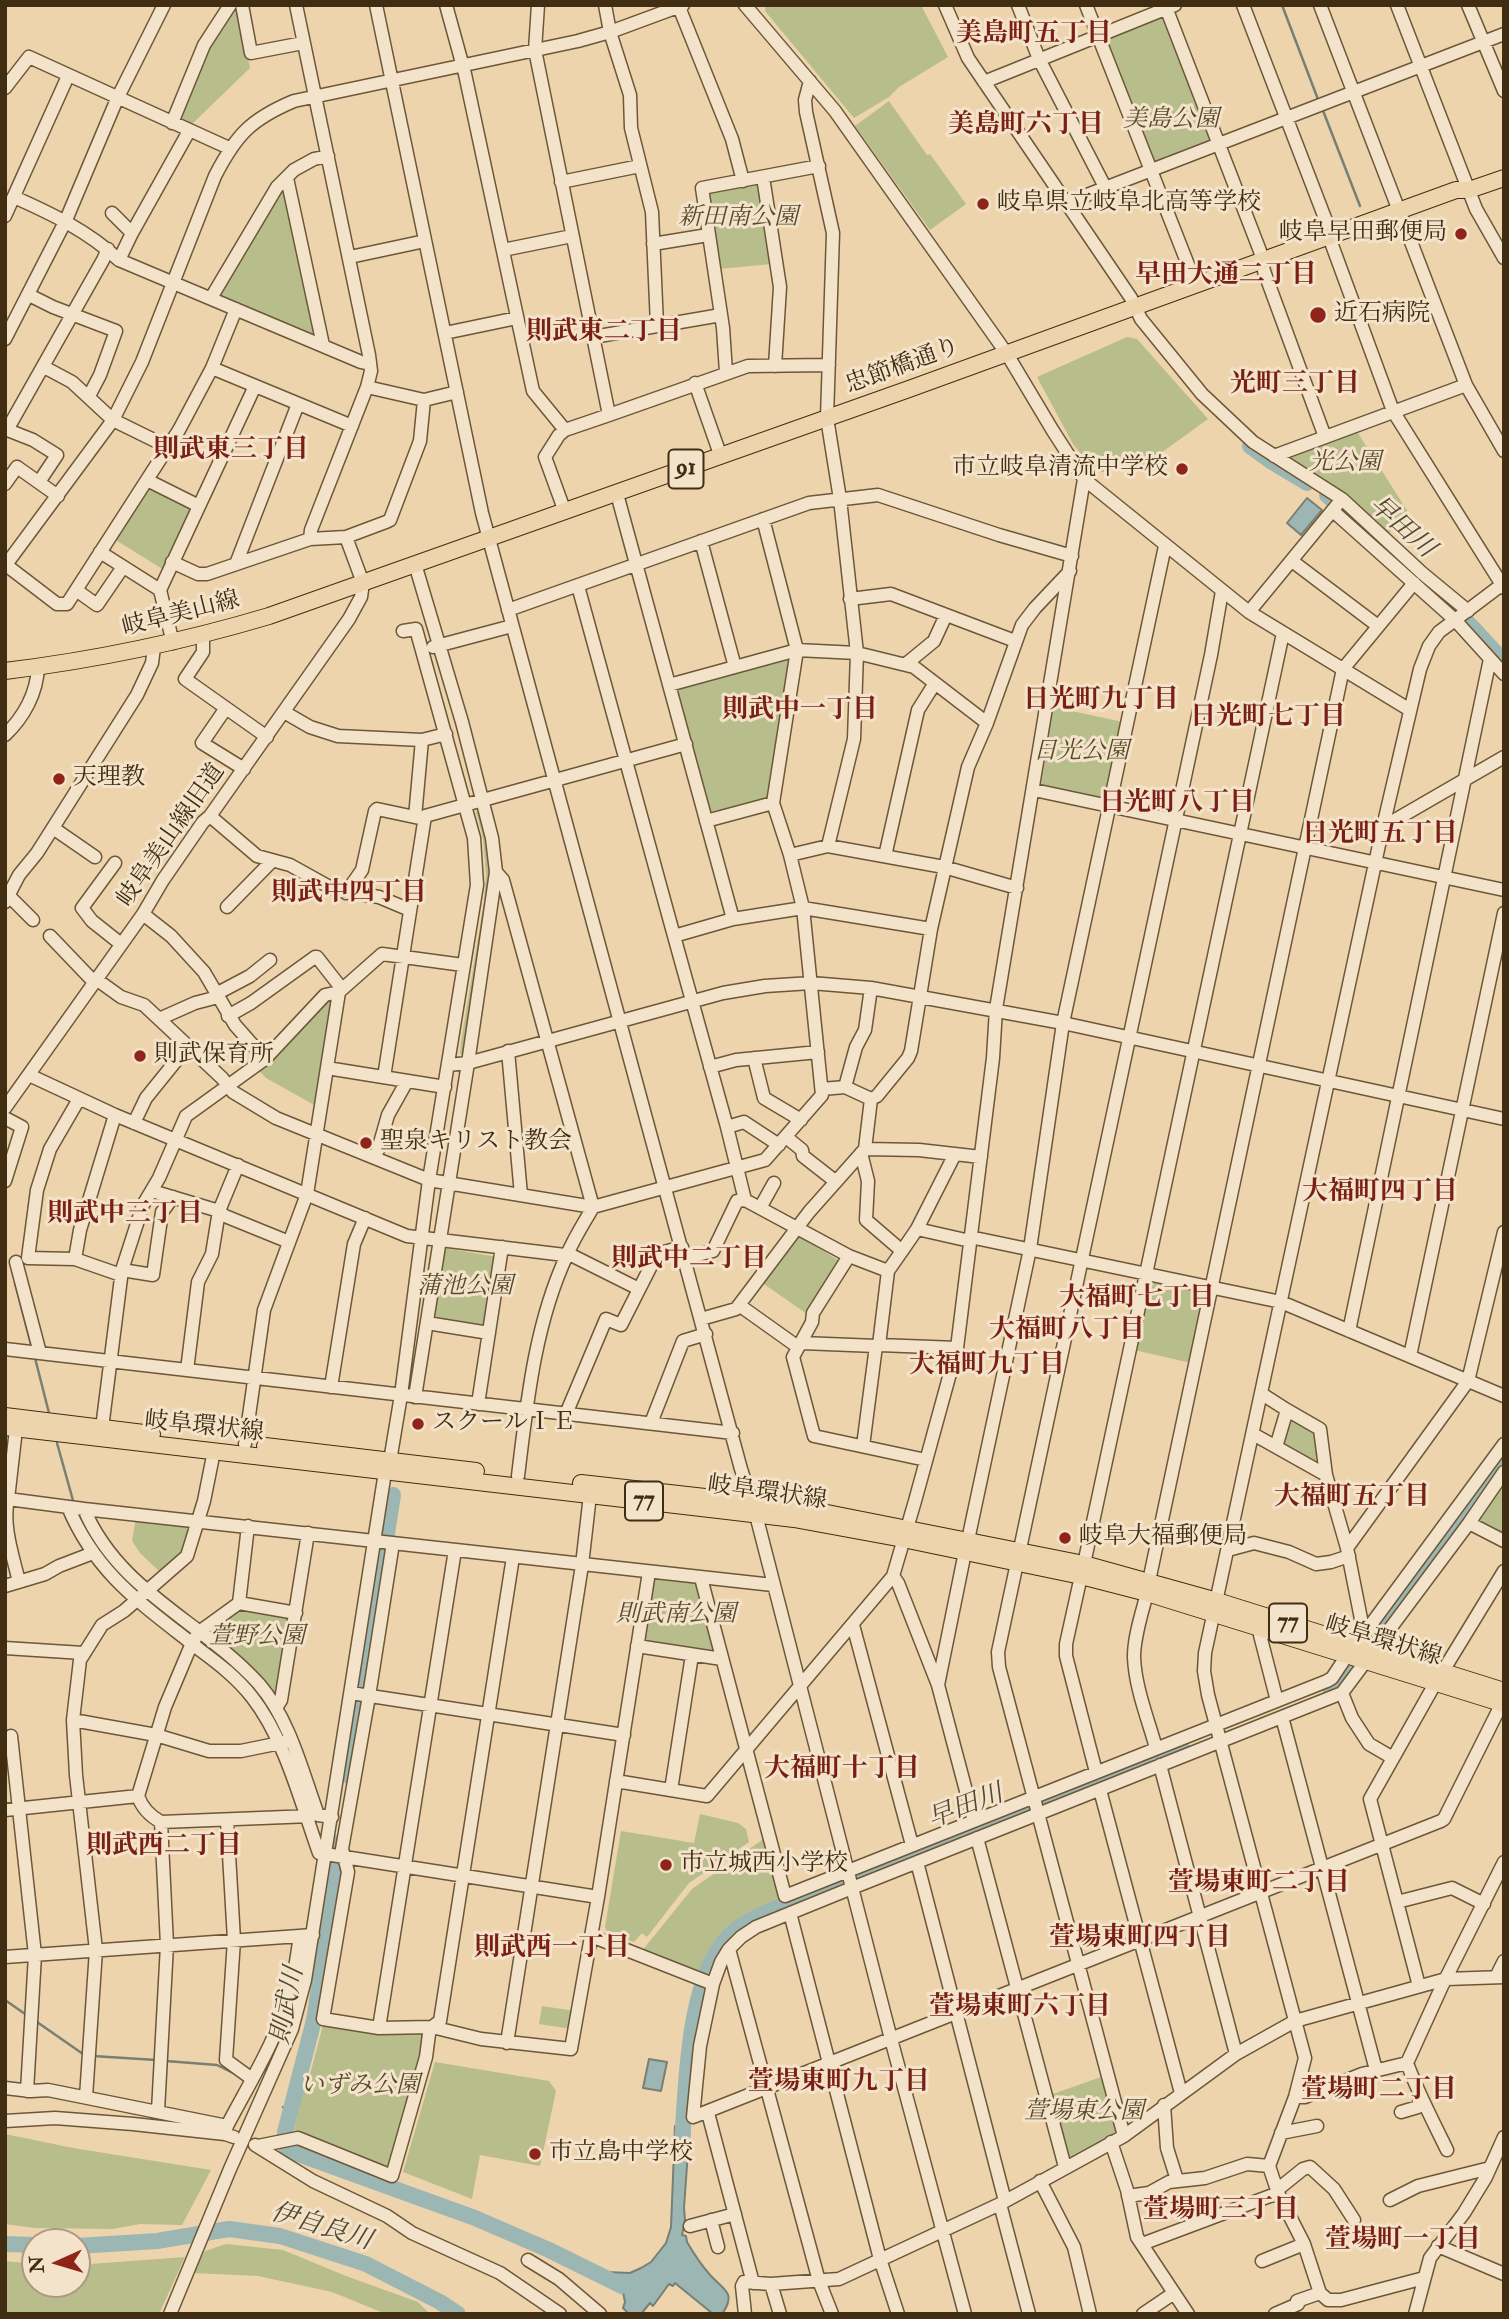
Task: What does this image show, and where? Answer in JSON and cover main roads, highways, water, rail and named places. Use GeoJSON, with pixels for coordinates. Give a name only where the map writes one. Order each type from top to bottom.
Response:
{"type":"FeatureCollection","features":[{"type":"Feature","properties":{"kind":"main road","name":"忠節橋通り"},"geometry":{"type":"LineString","coordinates":[[363,583],[1134,308],[1400,211],[1504,169]]}},
{"type":"Feature","properties":{"kind":"main road","name":"忠節橋通り"},"geometry":{"type":"LineString","coordinates":[[1463,187],[1504,177]]}},
{"type":"Feature","properties":{"kind":"main road","name":"岐阜美山線"},"geometry":{"type":"LineString","coordinates":[[5,671],[154,647],[203,636],[363,583]]}},
{"type":"Feature","properties":{"kind":"main road","name":"岐阜環状線"},"geometry":{"type":"LineString","coordinates":[[9,1424],[103,1428],[246,1444],[590,1494],[754,1508]]}},
{"type":"Feature","properties":{"kind":"main road","name":"岐阜環状線"},"geometry":{"type":"LineString","coordinates":[[9,1424],[214,1451],[518,1476],[754,1508],[904,1534],[1082,1570],[1148,1587],[1362,1650],[1503,1699]]}},
{"type":"Feature","properties":{"kind":"main road","name":"岐阜環状線"},"geometry":{"type":"LineString","coordinates":[[1216,1607],[1261,1628],[1362,1650]]}},
{"type":"Feature","properties":{"kind":"water"},"geometry":{"type":"Polygon","coordinates":[[[1307,498],[1322,510],[1301,535],[1287,523],[1307,498]]]}},
{"type":"Feature","properties":{"kind":"water"},"geometry":{"type":"Polygon","coordinates":[[[649,2059],[667,2062],[661,2091],[643,2088],[649,2059]]]}},
{"type":"Feature","properties":{"kind":"water"},"geometry":{"type":"Polygon","coordinates":[[[690,2123],[682,2235],[686,2236],[704,2268],[727,2292],[728,2301],[722,2314],[713,2314],[675,2283],[673,2286],[669,2284],[653,2306],[650,2303],[641,2314],[629,2314],[623,2308],[623,2292],[603,2281],[606,2272],[630,2273],[651,2262],[666,2243],[671,2227],[675,2126],[690,2123]]]}},
{"type":"Feature","properties":{"kind":"waterway"},"geometry":{"type":"LineString","coordinates":[[1282,5],[1319,102]]}},
{"type":"Feature","properties":{"kind":"waterway"},"geometry":{"type":"LineString","coordinates":[[1322,108],[1360,206]]}},
{"type":"Feature","properties":{"kind":"waterway","name":"早田川"},"geometry":{"type":"LineString","coordinates":[[1250,446],[1307,483]]}},
{"type":"Feature","properties":{"kind":"waterway","name":"早田川"},"geometry":{"type":"LineString","coordinates":[[1327,495],[1401,562]]}},
{"type":"Feature","properties":{"kind":"waterway","name":"早田川"},"geometry":{"type":"LineString","coordinates":[[1429,586],[1504,662]]}},
{"type":"Feature","properties":{"kind":"waterway"},"geometry":{"type":"LineString","coordinates":[[15,1283],[32,1348]]}},
{"type":"Feature","properties":{"kind":"waterway"},"geometry":{"type":"LineString","coordinates":[[35,1358],[49,1413]]}},
{"type":"Feature","properties":{"kind":"waterway"},"geometry":{"type":"LineString","coordinates":[[57,1443],[74,1504]]}},
{"type":"Feature","properties":{"kind":"waterway","name":"早田川"},"geometry":{"type":"LineString","coordinates":[[1331,1691],[1338,1688],[1504,1462]]}},
{"type":"Feature","properties":{"kind":"waterway","name":"則武川"},"geometry":{"type":"LineString","coordinates":[[349,1776],[393,1495]]}},
{"type":"Feature","properties":{"kind":"waterway"},"geometry":{"type":"LineString","coordinates":[[78,1513],[101,1553]]}},
{"type":"Feature","properties":{"kind":"waterway"},"geometry":{"type":"LineString","coordinates":[[161,1611],[191,1635]]}},
{"type":"Feature","properties":{"kind":"waterway"},"geometry":{"type":"LineString","coordinates":[[199,1641],[219,1657]]}},
{"type":"Feature","properties":{"kind":"waterway"},"geometry":{"type":"LineString","coordinates":[[224,1661],[256,1693],[280,1731]]}},
{"type":"Feature","properties":{"kind":"waterway","name":"早田川"},"geometry":{"type":"LineString","coordinates":[[682,2144],[691,2034],[697,2005],[704,1978],[715,1955],[736,1930],[758,1916],[791,1902],[1183,1750]]}},
{"type":"Feature","properties":{"kind":"waterway","name":"則武川"},"geometry":{"type":"LineString","coordinates":[[338,1843],[335,1885],[314,2020],[285,2132],[287,2150],[475,2218],[622,2286]]}},
{"type":"Feature","properties":{"kind":"waterway"},"geometry":{"type":"LineString","coordinates":[[5,2000],[28,2016]]}},
{"type":"Feature","properties":{"kind":"waterway"},"geometry":{"type":"LineString","coordinates":[[37,2022],[83,2054]]}},
{"type":"Feature","properties":{"kind":"waterway"},"geometry":{"type":"LineString","coordinates":[[93,2056],[156,2060]]}},
{"type":"Feature","properties":{"kind":"waterway"},"geometry":{"type":"LineString","coordinates":[[166,2061],[217,2065],[237,2075]]}},
{"type":"Feature","properties":{"kind":"waterway"},"geometry":{"type":"LineString","coordinates":[[283,2107],[290,2111]]}},
{"type":"Feature","properties":{"kind":"waterway","name":"伊自良川"},"geometry":{"type":"LineString","coordinates":[[91,2245],[157,2241],[229,2229],[280,2236],[366,2264],[458,2314]]}},
{"type":"Feature","properties":{"kind":"waterway","name":"伊自良川"},"geometry":{"type":"LineString","coordinates":[[5,2244],[21,2245]]}},
{"type":"Feature","properties":{"kind":"place","name":"岐阜県立岐阜北高等学校"},"geometry":{"type":"Point","coordinates":[983,204]}},
{"type":"Feature","properties":{"kind":"place","name":"岐阜早田郵便局"},"geometry":{"type":"Point","coordinates":[1461,234]}},
{"type":"Feature","properties":{"kind":"place","name":"近石病院"},"geometry":{"type":"Point","coordinates":[1318,315]}},
{"type":"Feature","properties":{"kind":"place","name":"市立岐阜清流中学校"},"geometry":{"type":"Point","coordinates":[1182,469]}},
{"type":"Feature","properties":{"kind":"place","name":"天理教"},"geometry":{"type":"Point","coordinates":[59,779]}},
{"type":"Feature","properties":{"kind":"place","name":"則武保育所"},"geometry":{"type":"Point","coordinates":[140,1056]}},
{"type":"Feature","properties":{"kind":"place","name":"聖泉キリスト教会"},"geometry":{"type":"Point","coordinates":[366,1143]}},
{"type":"Feature","properties":{"kind":"place","name":"スクールＩＥ"},"geometry":{"type":"Point","coordinates":[418,1424]}},
{"type":"Feature","properties":{"kind":"place","name":"岐阜大福郵便局"},"geometry":{"type":"Point","coordinates":[1065,1538]}},
{"type":"Feature","properties":{"kind":"place","name":"市立城西小学校"},"geometry":{"type":"Point","coordinates":[666,1865]}},
{"type":"Feature","properties":{"kind":"place","name":"市立島中学校"},"geometry":{"type":"Point","coordinates":[535,2154]}},
{"type":"Feature","properties":{"kind":"district","name":"美島町五丁目"},"geometry":{"type":"Point","coordinates":[1034,35]}},
{"type":"Feature","properties":{"kind":"district","name":"美島町六丁目"},"geometry":{"type":"Point","coordinates":[1026,126]}},
{"type":"Feature","properties":{"kind":"district","name":"早田大通二丁目"},"geometry":{"type":"Point","coordinates":[1226,276]}},
{"type":"Feature","properties":{"kind":"district","name":"則武東二丁目"},"geometry":{"type":"Point","coordinates":[604,333]}},
{"type":"Feature","properties":{"kind":"district","name":"光町三丁目"},"geometry":{"type":"Point","coordinates":[1295,385]}},
{"type":"Feature","properties":{"kind":"district","name":"則武東三丁目"},"geometry":{"type":"Point","coordinates":[231,451]}},
{"type":"Feature","properties":{"kind":"district","name":"日光町九丁目"},"geometry":{"type":"Point","coordinates":[1101,701]}},
{"type":"Feature","properties":{"kind":"district","name":"則武中一丁目"},"geometry":{"type":"Point","coordinates":[800,711]}},
{"type":"Feature","properties":{"kind":"district","name":"日光町七丁目"},"geometry":{"type":"Point","coordinates":[1268,718]}},
{"type":"Feature","properties":{"kind":"district","name":"日光町八丁目"},"geometry":{"type":"Point","coordinates":[1177,804]}},
{"type":"Feature","properties":{"kind":"district","name":"日光町五丁目"},"geometry":{"type":"Point","coordinates":[1380,835]}},
{"type":"Feature","properties":{"kind":"district","name":"則武中四丁目"},"geometry":{"type":"Point","coordinates":[349,894]}},
{"type":"Feature","properties":{"kind":"district","name":"大福町四丁目"},"geometry":{"type":"Point","coordinates":[1380,1193]}},
{"type":"Feature","properties":{"kind":"district","name":"則武中三丁目"},"geometry":{"type":"Point","coordinates":[125,1215]}},
{"type":"Feature","properties":{"kind":"district","name":"則武中二丁目"},"geometry":{"type":"Point","coordinates":[689,1260]}},
{"type":"Feature","properties":{"kind":"district","name":"大福町七丁目"},"geometry":{"type":"Point","coordinates":[1137,1299]}},
{"type":"Feature","properties":{"kind":"district","name":"大福町八丁目"},"geometry":{"type":"Point","coordinates":[1067,1331]}},
{"type":"Feature","properties":{"kind":"district","name":"大福町九丁目"},"geometry":{"type":"Point","coordinates":[987,1366]}},
{"type":"Feature","properties":{"kind":"district","name":"大福町五丁目"},"geometry":{"type":"Point","coordinates":[1352,1498]}},
{"type":"Feature","properties":{"kind":"district","name":"大福町十丁目"},"geometry":{"type":"Point","coordinates":[842,1770]}},
{"type":"Feature","properties":{"kind":"district","name":"則武西二丁目"},"geometry":{"type":"Point","coordinates":[164,1847]}},
{"type":"Feature","properties":{"kind":"district","name":"萱場東町二丁目"},"geometry":{"type":"Point","coordinates":[1259,1884]}},
{"type":"Feature","properties":{"kind":"district","name":"萱場東町四丁目"},"geometry":{"type":"Point","coordinates":[1140,1939]}},
{"type":"Feature","properties":{"kind":"district","name":"則武西一丁目"},"geometry":{"type":"Point","coordinates":[552,1949]}},
{"type":"Feature","properties":{"kind":"district","name":"萱場東町六丁目"},"geometry":{"type":"Point","coordinates":[1020,2008]}},
{"type":"Feature","properties":{"kind":"district","name":"萱場東町九丁目"},"geometry":{"type":"Point","coordinates":[839,2083]}},
{"type":"Feature","properties":{"kind":"district","name":"萱場町二丁目"},"geometry":{"type":"Point","coordinates":[1379,2091]}},
{"type":"Feature","properties":{"kind":"district","name":"萱場町三丁目"},"geometry":{"type":"Point","coordinates":[1221,2211]}},
{"type":"Feature","properties":{"kind":"district","name":"萱場町一丁目"},"geometry":{"type":"Point","coordinates":[1403,2241]}},
{"type":"Feature","properties":{"kind":"park label","name":"美島公園"},"geometry":{"type":"Point","coordinates":[1171,121]}},
{"type":"Feature","properties":{"kind":"park label","name":"新田南公園"},"geometry":{"type":"Point","coordinates":[738,219]}},
{"type":"Feature","properties":{"kind":"park label","name":"光公園"},"geometry":{"type":"Point","coordinates":[1345,464]}},
{"type":"Feature","properties":{"kind":"park label","name":"日光公園"},"geometry":{"type":"Point","coordinates":[1081,753]}},
{"type":"Feature","properties":{"kind":"park label","name":"蒲池公園"},"geometry":{"type":"Point","coordinates":[465,1288]}},
{"type":"Feature","properties":{"kind":"park label","name":"則武南公園"},"geometry":{"type":"Point","coordinates":[676,1616]}},
{"type":"Feature","properties":{"kind":"park label","name":"萱野公園"},"geometry":{"type":"Point","coordinates":[257,1638]}},
{"type":"Feature","properties":{"kind":"park label","name":"いずみ公園"},"geometry":{"type":"Point","coordinates":[360,2087]}},
{"type":"Feature","properties":{"kind":"park label","name":"萱場東公園"},"geometry":{"type":"Point","coordinates":[1084,2113]}}]}
